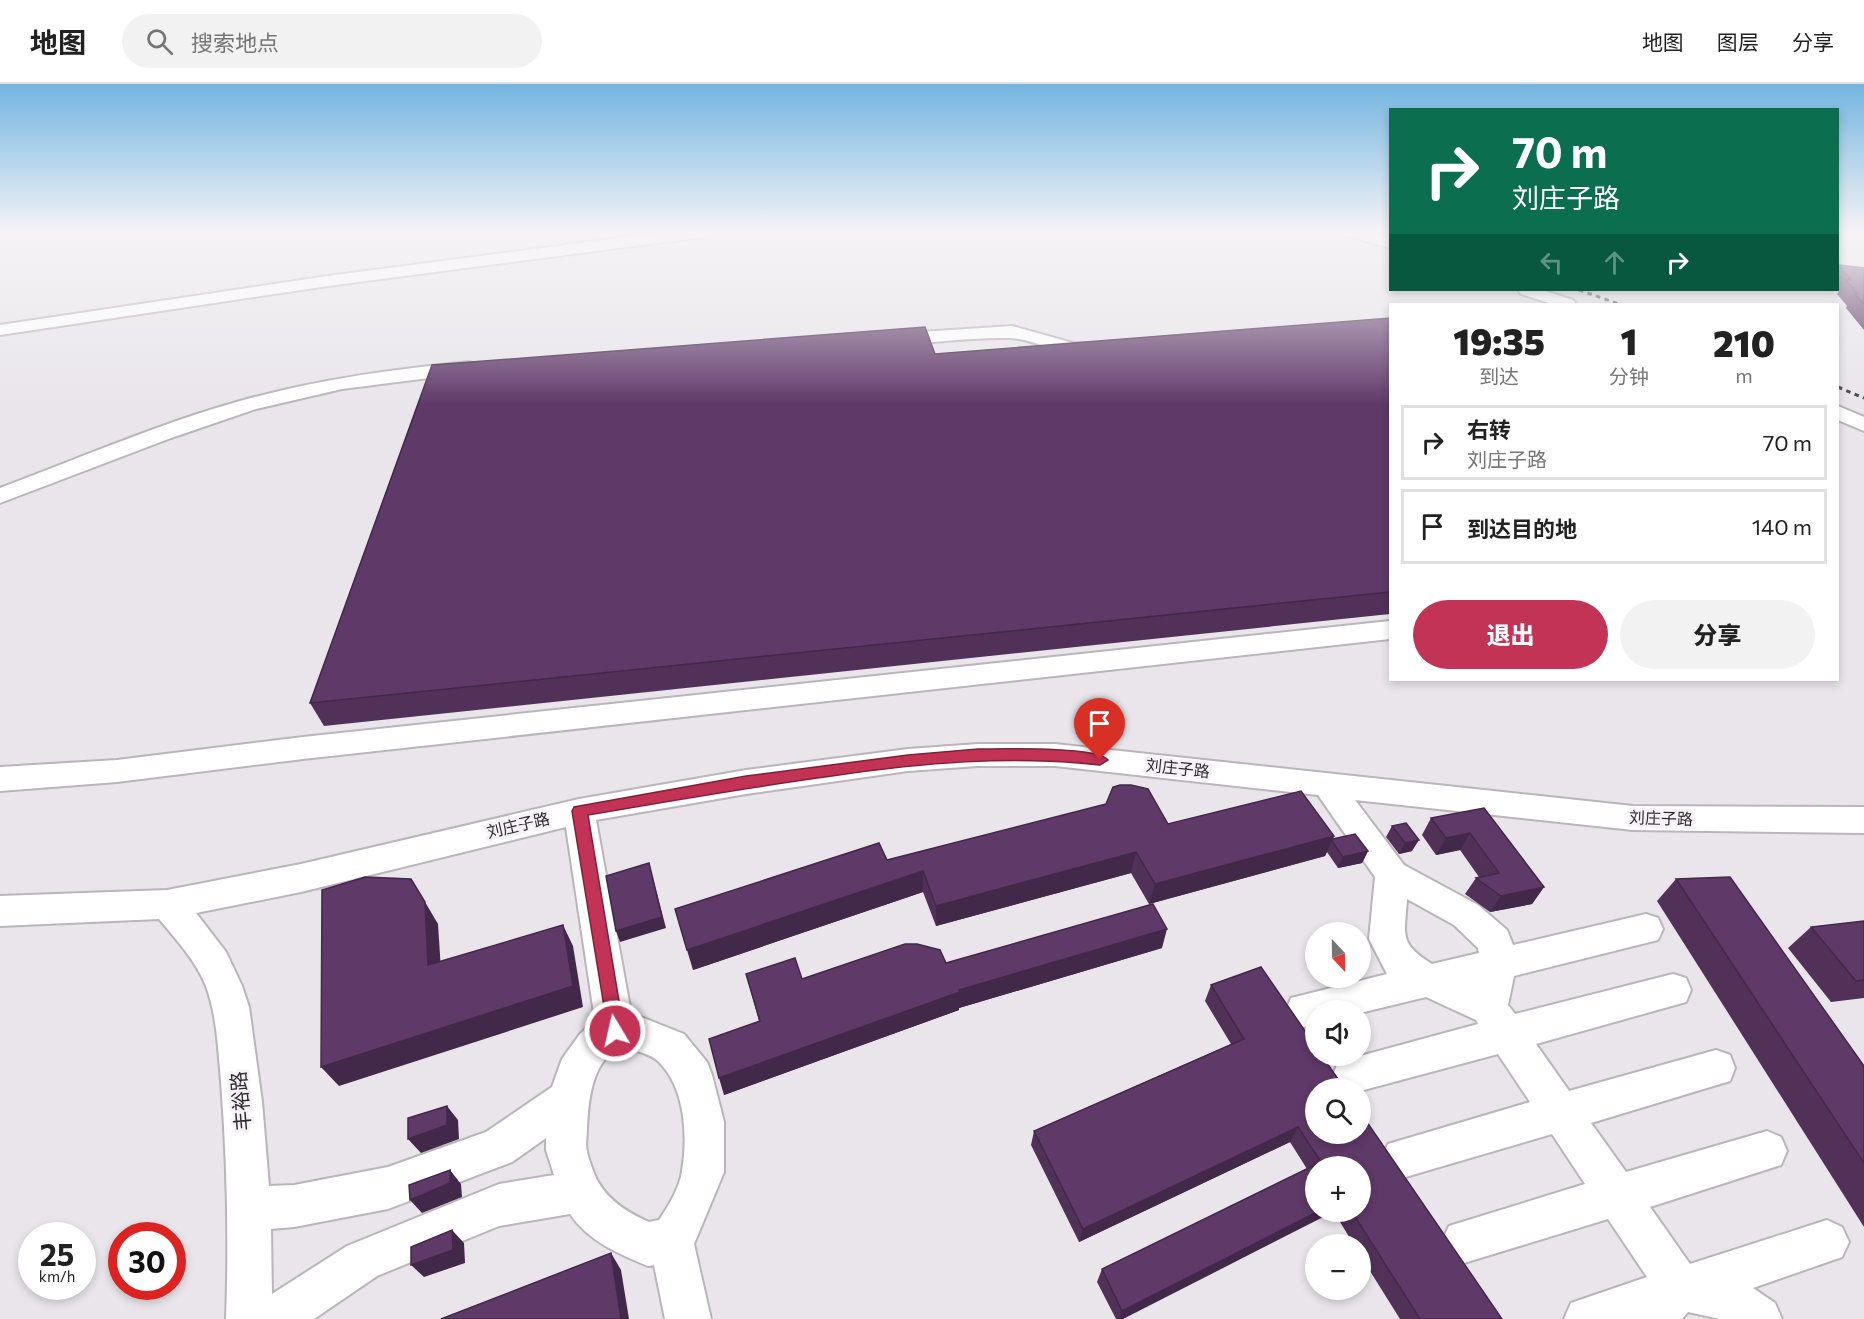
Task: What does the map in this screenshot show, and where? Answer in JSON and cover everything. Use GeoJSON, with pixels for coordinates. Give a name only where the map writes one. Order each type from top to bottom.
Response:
{"type":"FeatureCollection","features":[{"type":"Feature","properties":{"kind":"street"},"geometry":{"type":"LineString","coordinates":[[0,330],[270,290]]}},
{"type":"Feature","properties":{"kind":"street"},"geometry":{"type":"LineString","coordinates":[[1530,291],[1564,303]]}},
{"type":"Feature","properties":{"kind":"street"},"geometry":{"type":"LineString","coordinates":[[871,341],[1012,332],[1072,349],[1106,347]]}},
{"type":"Feature","properties":{"kind":"street"},"geometry":{"type":"LineString","coordinates":[[0,496],[218,414],[275,398],[333,385],[418,372],[487,367]]}},
{"type":"Feature","properties":{"kind":"street"},"geometry":{"type":"LineString","coordinates":[[1839,412],[1864,425]]}},
{"type":"Feature","properties":{"kind":"street"},"geometry":{"type":"LineString","coordinates":[[0,779],[117,771],[315,746],[1389,630]]}},
{"type":"Feature","properties":{"kind":"street","name":"刘庄子路"},"geometry":{"type":"LineString","coordinates":[[0,911],[167,904],[301,878],[579,811],[746,782],[908,760],[978,755],[1055,755],[1634,818],[1864,820]]}},
{"type":"Feature","properties":{"kind":"street"},"geometry":{"type":"LineString","coordinates":[[1327,785],[1392,876],[1466,915],[1495,941],[1498,964],[1498,1021]]}},
{"type":"Feature","properties":{"kind":"street"},"geometry":{"type":"LineString","coordinates":[[579,811],[615,1031]]}},
{"type":"Feature","properties":{"kind":"street"},"geometry":{"type":"LineString","coordinates":[[1392,876],[1388,939],[1400,963],[1498,1021],[1617,1195],[1669,1304]]}},
{"type":"Feature","properties":{"kind":"street","name":"丰裕路"},"geometry":{"type":"LineString","coordinates":[[167,904],[207,952],[224,985],[233,1014],[242,1099],[250,1247],[249,1319]]}},
{"type":"Feature","properties":{"kind":"street"},"geometry":{"type":"LineString","coordinates":[[1304,1010],[1646,929]]}},
{"type":"Feature","properties":{"kind":"street"},"geometry":{"type":"LineString","coordinates":[[1352,1075],[1498,1021],[1673,990]]}},
{"type":"Feature","properties":{"kind":"street"},"geometry":{"type":"LineString","coordinates":[[626,1029],[671,1047],[693,1075],[704,1122],[703,1172],[682,1224],[670,1240],[648,1244],[626,1234],[595,1214],[580,1191],[566,1150],[568,1099],[576,1072],[593,1047],[608,1033],[615,1031],[626,1029]]}},
{"type":"Feature","properties":{"kind":"street"},"geometry":{"type":"LineString","coordinates":[[1402,1158],[1716,1068]]}},
{"type":"Feature","properties":{"kind":"street"},"geometry":{"type":"LineString","coordinates":[[248,1209],[294,1206],[388,1188],[498,1148],[568,1099]]}},
{"type":"Feature","properties":{"kind":"street"},"geometry":{"type":"LineString","coordinates":[[1464,1241],[1767,1151]]}},
{"type":"Feature","properties":{"kind":"street"},"geometry":{"type":"LineString","coordinates":[[274,1319],[362,1262],[499,1205],[580,1191]]}},
{"type":"Feature","properties":{"kind":"street"},"geometry":{"type":"LineString","coordinates":[[670,1240],[688,1319]]}},
{"type":"Feature","properties":{"kind":"street"},"geometry":{"type":"LineString","coordinates":[[1587,1319],[1669,1304],[1827,1242]]}},
{"type":"Feature","properties":{"kind":"street"},"geometry":{"type":"LineString","coordinates":[[1669,1304],[1703,1290],[1727,1298],[1759,1319]]}},
{"type":"Feature","properties":{"kind":"building"},"geometry":{"type":"Polygon","coordinates":[[[1854,290],[1864,290],[1864,304],[1855,294],[1858,294],[1854,290]]]}},
{"type":"Feature","properties":{"kind":"building"},"geometry":{"type":"Polygon","coordinates":[[[1389,318],[1389,592],[310,703],[432,365],[925,327],[935,354],[1389,318]]]}},
{"type":"Feature","properties":{"kind":"building"},"geometry":{"type":"Polygon","coordinates":[[[1120,785],[1148,789],[1168,824],[1301,791],[1334,836],[1155,884],[1136,852],[936,906],[923,871],[687,950],[675,909],[879,843],[887,860],[1106,804],[1113,787],[1120,785]]]}},
{"type":"Feature","properties":{"kind":"building"},"geometry":{"type":"Polygon","coordinates":[[[1484,808],[1544,887],[1501,896],[1476,878],[1499,873],[1470,833],[1446,838],[1431,818],[1484,808]]]}},
{"type":"Feature","properties":{"kind":"building"},"geometry":{"type":"Polygon","coordinates":[[[1406,823],[1419,840],[1405,843],[1392,826],[1406,823]]]}},
{"type":"Feature","properties":{"kind":"building"},"geometry":{"type":"Polygon","coordinates":[[[1355,834],[1368,851],[1343,857],[1332,841],[1333,839],[1355,834]]]}},
{"type":"Feature","properties":{"kind":"building"},"geometry":{"type":"Polygon","coordinates":[[[649,863],[662,917],[616,931],[606,876],[649,863]]]}},
{"type":"Feature","properties":{"kind":"building"},"geometry":{"type":"Polygon","coordinates":[[[365,877],[411,879],[425,902],[428,965],[563,925],[573,986],[321,1067],[322,890],[365,877]]]}},
{"type":"Feature","properties":{"kind":"building"},"geometry":{"type":"Polygon","coordinates":[[[1730,877],[1864,1066],[1864,1163],[1676,879],[1730,877]]]}},
{"type":"Feature","properties":{"kind":"building"},"geometry":{"type":"Polygon","coordinates":[[[1153,904],[1167,929],[959,990],[960,992],[719,1078],[709,1039],[760,1021],[746,974],[795,958],[802,979],[905,944],[917,944],[940,950],[946,963],[1153,904]]]}},
{"type":"Feature","properties":{"kind":"building"},"geometry":{"type":"Polygon","coordinates":[[[1864,921],[1864,980],[1856,981],[1811,927],[1864,921]]]}},
{"type":"Feature","properties":{"kind":"building"},"geometry":{"type":"Polygon","coordinates":[[[1261,967],[1305,1031],[1305,1066],[1329,1066],[1337,1078],[1305,1078],[1305,1138],[1298,1127],[1083,1229],[1034,1131],[1244,1039],[1211,985],[1261,967]]]}},
{"type":"Feature","properties":{"kind":"building"},"geometry":{"type":"Polygon","coordinates":[[[447,1106],[447,1125],[408,1139],[408,1118],[447,1106]]]}},
{"type":"Feature","properties":{"kind":"building"},"geometry":{"type":"Polygon","coordinates":[[[1371,1128],[1502,1319],[1420,1319],[1371,1242],[1371,1234],[1366,1234],[1358,1222],[1371,1222],[1371,1156],[1317,1156],[1309,1144],[1371,1144],[1371,1128]]]}},
{"type":"Feature","properties":{"kind":"building"},"geometry":{"type":"Polygon","coordinates":[[[450,1170],[450,1183],[410,1200],[409,1185],[450,1170]]]}},
{"type":"Feature","properties":{"kind":"building"},"geometry":{"type":"Polygon","coordinates":[[[1305,1170],[1305,1218],[1122,1311],[1102,1269],[1305,1170]]]}},
{"type":"Feature","properties":{"kind":"building"},"geometry":{"type":"Polygon","coordinates":[[[452,1230],[453,1250],[411,1265],[411,1247],[452,1230]]]}},
{"type":"Feature","properties":{"kind":"building"},"geometry":{"type":"Polygon","coordinates":[[[611,1253],[621,1319],[441,1319],[611,1253]]]}},
{"type":"Feature","properties":{"kind":"railway"},"geometry":{"type":"LineString","coordinates":[[1582,291],[1616,303]]}},
{"type":"Feature","properties":{"kind":"railway"},"geometry":{"type":"LineString","coordinates":[[1839,387],[1864,398]]}},
{"type":"Feature","properties":{"kind":"route"},"geometry":{"type":"LineString","coordinates":[[615,1031],[579,811],[746,782],[908,760],[978,755],[1055,755],[1100,760]]}}]}
